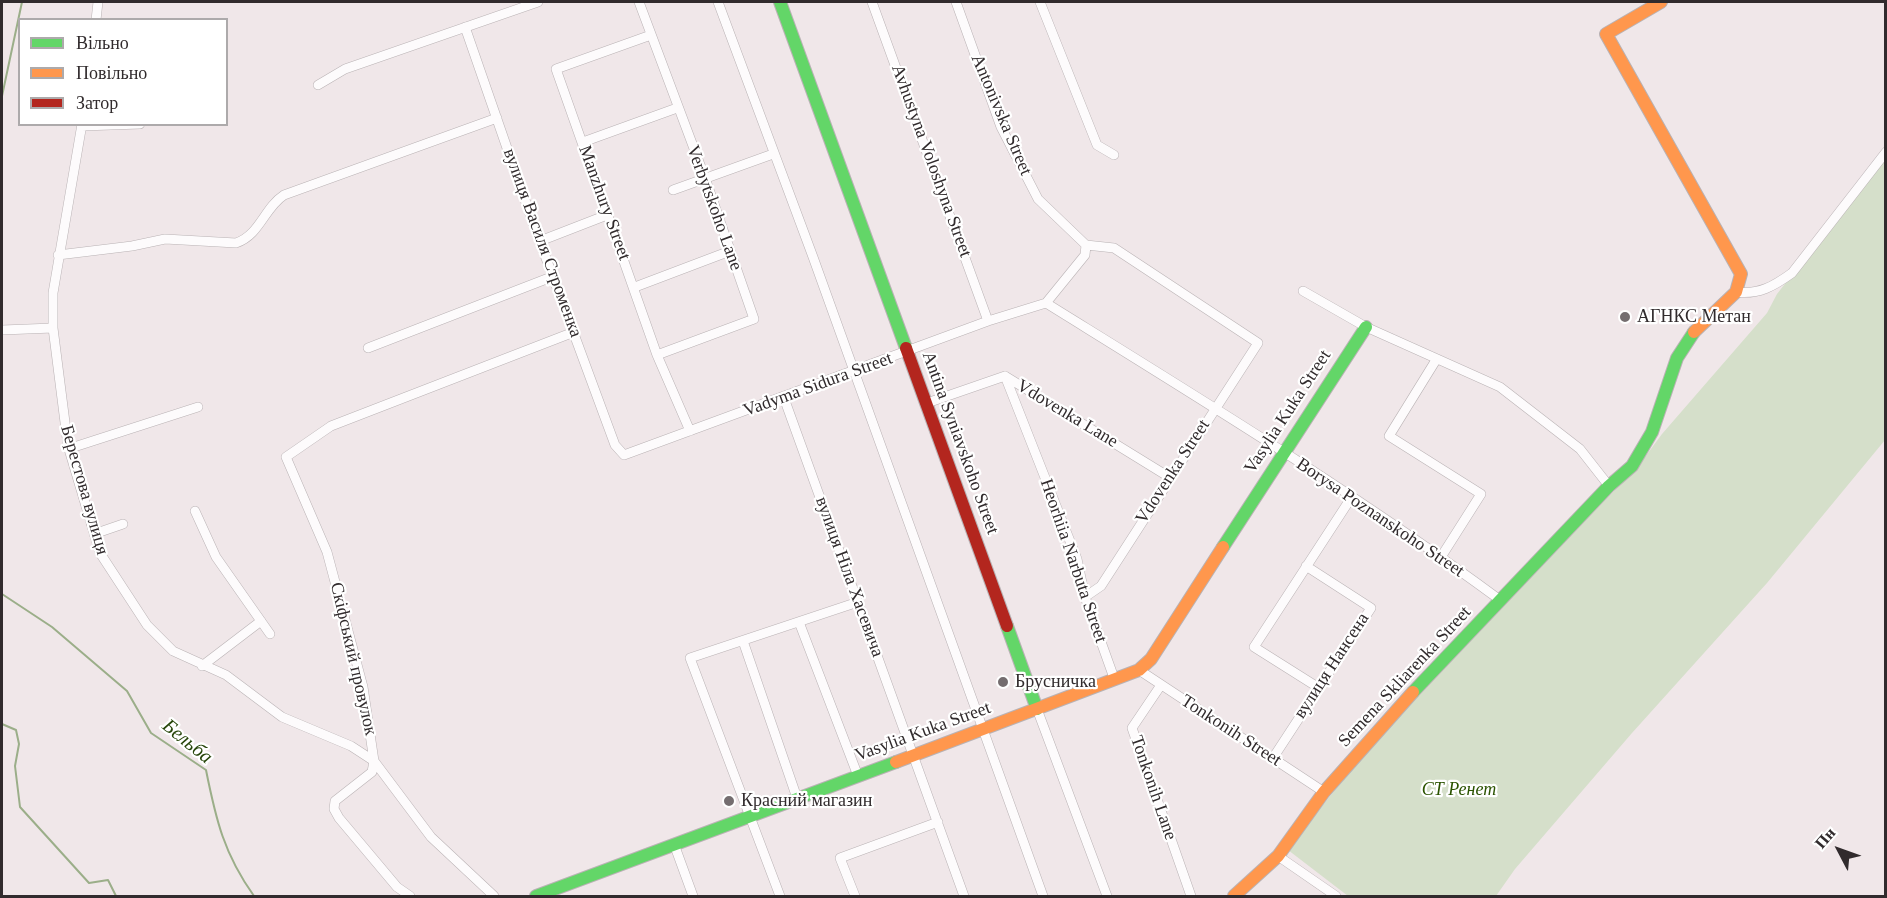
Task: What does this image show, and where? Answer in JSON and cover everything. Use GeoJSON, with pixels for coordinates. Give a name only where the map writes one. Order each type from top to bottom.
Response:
{"type":"FeatureCollection","features":[{"type":"Feature","properties":{"kind":"street"},"geometry":{"type":"LineString","coordinates":[[96,18],[98,2]]}},
{"type":"Feature","properties":{"kind":"street"},"geometry":{"type":"LineString","coordinates":[[318,85],[345,69],[538,2]]}},
{"type":"Feature","properties":{"kind":"street","name":"Verbytskoho Lane"},"geometry":{"type":"LineString","coordinates":[[639,2],[705,178],[754,319],[657,355]]}},
{"type":"Feature","properties":{"kind":"street"},"geometry":{"type":"LineString","coordinates":[[718,2],[813,257],[1043,897]]}},
{"type":"Feature","properties":{"kind":"street","name":"Antina Syniavskoho Street"},"geometry":{"type":"LineString","coordinates":[[780,2],[1036,709],[1107,897]]}},
{"type":"Feature","properties":{"kind":"street","name":"Avhustyna Voloshyna Street"},"geometry":{"type":"LineString","coordinates":[[872,2],[988,321]]}},
{"type":"Feature","properties":{"kind":"street","name":"Antonivska Street"},"geometry":{"type":"LineString","coordinates":[[956,2],[1001,127],[1038,199],[1086,245]]}},
{"type":"Feature","properties":{"kind":"street"},"geometry":{"type":"LineString","coordinates":[[1040,2],[1097,145],[1114,155]]}},
{"type":"Feature","properties":{"kind":"street"},"geometry":{"type":"LineString","coordinates":[[1661,2],[1606,34],[1736,263],[1741,274],[1736,292],[1748,294],[1772,288],[1792,273],[1886,152]]}},
{"type":"Feature","properties":{"kind":"street","name":"вулиця Василя Строменка"},"geometry":{"type":"LineString","coordinates":[[465,27],[615,446],[624,455]]}},
{"type":"Feature","properties":{"kind":"street","name":"Manzhury Street"},"geometry":{"type":"LineString","coordinates":[[651,35],[556,69],[635,287],[657,355],[690,431]]}},
{"type":"Feature","properties":{"kind":"street"},"geometry":{"type":"LineString","coordinates":[[583,142],[677,108]]}},
{"type":"Feature","properties":{"kind":"street"},"geometry":{"type":"LineString","coordinates":[[58,255],[132,246],[165,239],[236,243],[244,240],[256,229],[273,205],[284,195],[497,118]]}},
{"type":"Feature","properties":{"kind":"street","name":"Берестова вулиця"},"geometry":{"type":"LineString","coordinates":[[82,126],[58,255],[53,293],[53,328],[68,446],[100,553],[147,625],[173,651],[226,675],[282,717],[351,746],[374,761]]}},
{"type":"Feature","properties":{"kind":"street"},"geometry":{"type":"LineString","coordinates":[[673,190],[773,154]]}},
{"type":"Feature","properties":{"kind":"street"},"geometry":{"type":"LineString","coordinates":[[540,241],[607,215]]}},
{"type":"Feature","properties":{"kind":"street"},"geometry":{"type":"LineString","coordinates":[[1046,303],[1085,255],[1086,245]]}},
{"type":"Feature","properties":{"kind":"street","name":"Vdovenka Street"},"geometry":{"type":"LineString","coordinates":[[1085,597],[1101,586],[1169,477],[1258,343],[1114,248],[1086,245]]}},
{"type":"Feature","properties":{"kind":"street"},"geometry":{"type":"LineString","coordinates":[[635,287],[730,251]]}},
{"type":"Feature","properties":{"kind":"street"},"geometry":{"type":"LineString","coordinates":[[368,348],[554,276]]}},
{"type":"Feature","properties":{"kind":"street"},"geometry":{"type":"LineString","coordinates":[[1303,291],[1366,327],[1500,387],[1580,449],[1609,486]]}},
{"type":"Feature","properties":{"kind":"street","name":"Semena Skliarenka Street"},"geometry":{"type":"LineString","coordinates":[[1234,897],[1278,856],[1324,792],[1435,667],[1609,486],[1632,466],[1652,432],[1677,358],[1694,332],[1736,292]]}},
{"type":"Feature","properties":{"kind":"street","name":"Vadyma Sidura Street"},"geometry":{"type":"LineString","coordinates":[[624,455],[988,321],[1046,303]]}},
{"type":"Feature","properties":{"kind":"street","name":"Borysa Poznanskoho Street"},"geometry":{"type":"LineString","coordinates":[[1046,303],[1214,408],[1441,557],[1500,600]]}},
{"type":"Feature","properties":{"kind":"street","name":"Vasylia Kuka Street"},"geometry":{"type":"LineString","coordinates":[[536,897],[749,814],[914,756],[1139,670],[1150,659],[1366,327]]}},
{"type":"Feature","properties":{"kind":"street"},"geometry":{"type":"LineString","coordinates":[[2,330],[53,328]]}},
{"type":"Feature","properties":{"kind":"street","name":"Скіфський провулок"},"geometry":{"type":"LineString","coordinates":[[494,897],[431,837],[374,761],[363,687],[327,552],[286,458],[331,426],[574,332]]}},
{"type":"Feature","properties":{"kind":"street"},"geometry":{"type":"LineString","coordinates":[[1436,360],[1389,436],[1481,494],[1441,557]]}},
{"type":"Feature","properties":{"kind":"street","name":"Vdovenka Lane"},"geometry":{"type":"LineString","coordinates":[[927,403],[1005,376],[1169,477]]}},
{"type":"Feature","properties":{"kind":"street","name":"Heorhiia Narbuta Street"},"geometry":{"type":"LineString","coordinates":[[1005,376],[1077,559],[1085,597],[1114,678]]}},
{"type":"Feature","properties":{"kind":"street","name":"вулиця Ніла Хасевича"},"geometry":{"type":"LineString","coordinates":[[784,398],[964,897]]}},
{"type":"Feature","properties":{"kind":"street"},"geometry":{"type":"LineString","coordinates":[[68,446],[74,447],[131,430],[198,407]]}},
{"type":"Feature","properties":{"kind":"street"},"geometry":{"type":"LineString","coordinates":[[1319,688],[1254,647],[1351,498]]}},
{"type":"Feature","properties":{"kind":"street"},"geometry":{"type":"LineString","coordinates":[[195,511],[216,557],[270,634]]}},
{"type":"Feature","properties":{"kind":"street"},"geometry":{"type":"LineString","coordinates":[[94,534],[123,524]]}},
{"type":"Feature","properties":{"kind":"street","name":"вулиця Нансена"},"geometry":{"type":"LineString","coordinates":[[1273,758],[1371,608],[1306,566]]}},
{"type":"Feature","properties":{"kind":"street"},"geometry":{"type":"LineString","coordinates":[[780,897],[690,658],[858,602]]}},
{"type":"Feature","properties":{"kind":"street"},"geometry":{"type":"LineString","coordinates":[[202,666],[261,621]]}},
{"type":"Feature","properties":{"kind":"street"},"geometry":{"type":"LineString","coordinates":[[799,622],[858,776]]}},
{"type":"Feature","properties":{"kind":"street"},"geometry":{"type":"LineString","coordinates":[[743,641],[797,798]]}},
{"type":"Feature","properties":{"kind":"street","name":"Tonkonih Street"},"geometry":{"type":"LineString","coordinates":[[1139,670],[1324,792]]}},
{"type":"Feature","properties":{"kind":"street","name":"Tonkonih Lane"},"geometry":{"type":"LineString","coordinates":[[1161,685],[1132,728],[1191,897]]}},
{"type":"Feature","properties":{"kind":"street"},"geometry":{"type":"LineString","coordinates":[[374,761],[372,772],[335,801],[334,809],[397,887],[410,897]]}},
{"type":"Feature","properties":{"kind":"street"},"geometry":{"type":"LineString","coordinates":[[855,897],[840,858],[938,822]]}},
{"type":"Feature","properties":{"kind":"street"},"geometry":{"type":"LineString","coordinates":[[674,844],[693,897]]}},
{"type":"Feature","properties":{"kind":"street"},"geometry":{"type":"LineString","coordinates":[[1278,856],[1336,897]]}},
{"type":"Feature","properties":{"kind":"green space","name":"СТ Ренет"},"geometry":{"type":"Polygon","coordinates":[[[1885,156],[1885,440],[1767,583],[1632,733],[1515,869],[1496,896],[1348,896],[1288,850],[1369,749],[1412,701],[1500,607],[1636,469],[1662,434],[1767,313],[1777,294],[1885,156]]]}},
{"type":"Feature","properties":{"kind":"waterway","name":"Бельба"},"geometry":{"type":"LineString","coordinates":[[19,18],[22,2]]}},
{"type":"Feature","properties":{"kind":"waterway","name":"Бельба"},"geometry":{"type":"LineString","coordinates":[[2,96],[18,21]]}},
{"type":"Feature","properties":{"kind":"waterway","name":"Бельба"},"geometry":{"type":"LineString","coordinates":[[2,594],[52,627],[127,691],[151,733],[206,770],[222,836],[235,866],[254,896]]}},
{"type":"Feature","properties":{"kind":"waterway"},"geometry":{"type":"LineString","coordinates":[[2,724],[16,730],[19,744],[15,766],[20,807],[89,883],[108,880],[116,896]]}},
{"type":"Feature","properties":{"kind":"traffic: fast"},"geometry":{"type":"LineString","coordinates":[[780,2],[906,348]]}},
{"type":"Feature","properties":{"kind":"traffic: fast"},"geometry":{"type":"LineString","coordinates":[[1223,547],[1366,327]]}},
{"type":"Feature","properties":{"kind":"traffic: fast"},"geometry":{"type":"LineString","coordinates":[[1413,692],[1609,486],[1632,466],[1652,432],[1677,358],[1694,332]]}},
{"type":"Feature","properties":{"kind":"traffic: fast"},"geometry":{"type":"LineString","coordinates":[[1007,626],[1037,709]]}},
{"type":"Feature","properties":{"kind":"traffic: fast"},"geometry":{"type":"LineString","coordinates":[[536,896],[896,762]]}},
{"type":"Feature","properties":{"kind":"traffic: slow"},"geometry":{"type":"LineString","coordinates":[[1661,2],[1606,34],[1741,274],[1736,292],[1694,332]]}},
{"type":"Feature","properties":{"kind":"traffic: slow"},"geometry":{"type":"LineString","coordinates":[[896,762],[1139,670],[1151,659],[1223,547]]}},
{"type":"Feature","properties":{"kind":"traffic: slow"},"geometry":{"type":"LineString","coordinates":[[1234,896],[1278,856],[1324,792],[1413,692]]}},
{"type":"Feature","properties":{"kind":"traffic: jam"},"geometry":{"type":"LineString","coordinates":[[906,348],[1007,626]]}},
{"type":"Feature","properties":{"kind":"place","name":"АГНКС Метан"},"geometry":{"type":"Point","coordinates":[1625,317]}},
{"type":"Feature","properties":{"kind":"place","name":"Брусничка"},"geometry":{"type":"Point","coordinates":[1003,682]}},
{"type":"Feature","properties":{"kind":"place","name":"Красний магазин"},"geometry":{"type":"Point","coordinates":[729,801]}}]}
